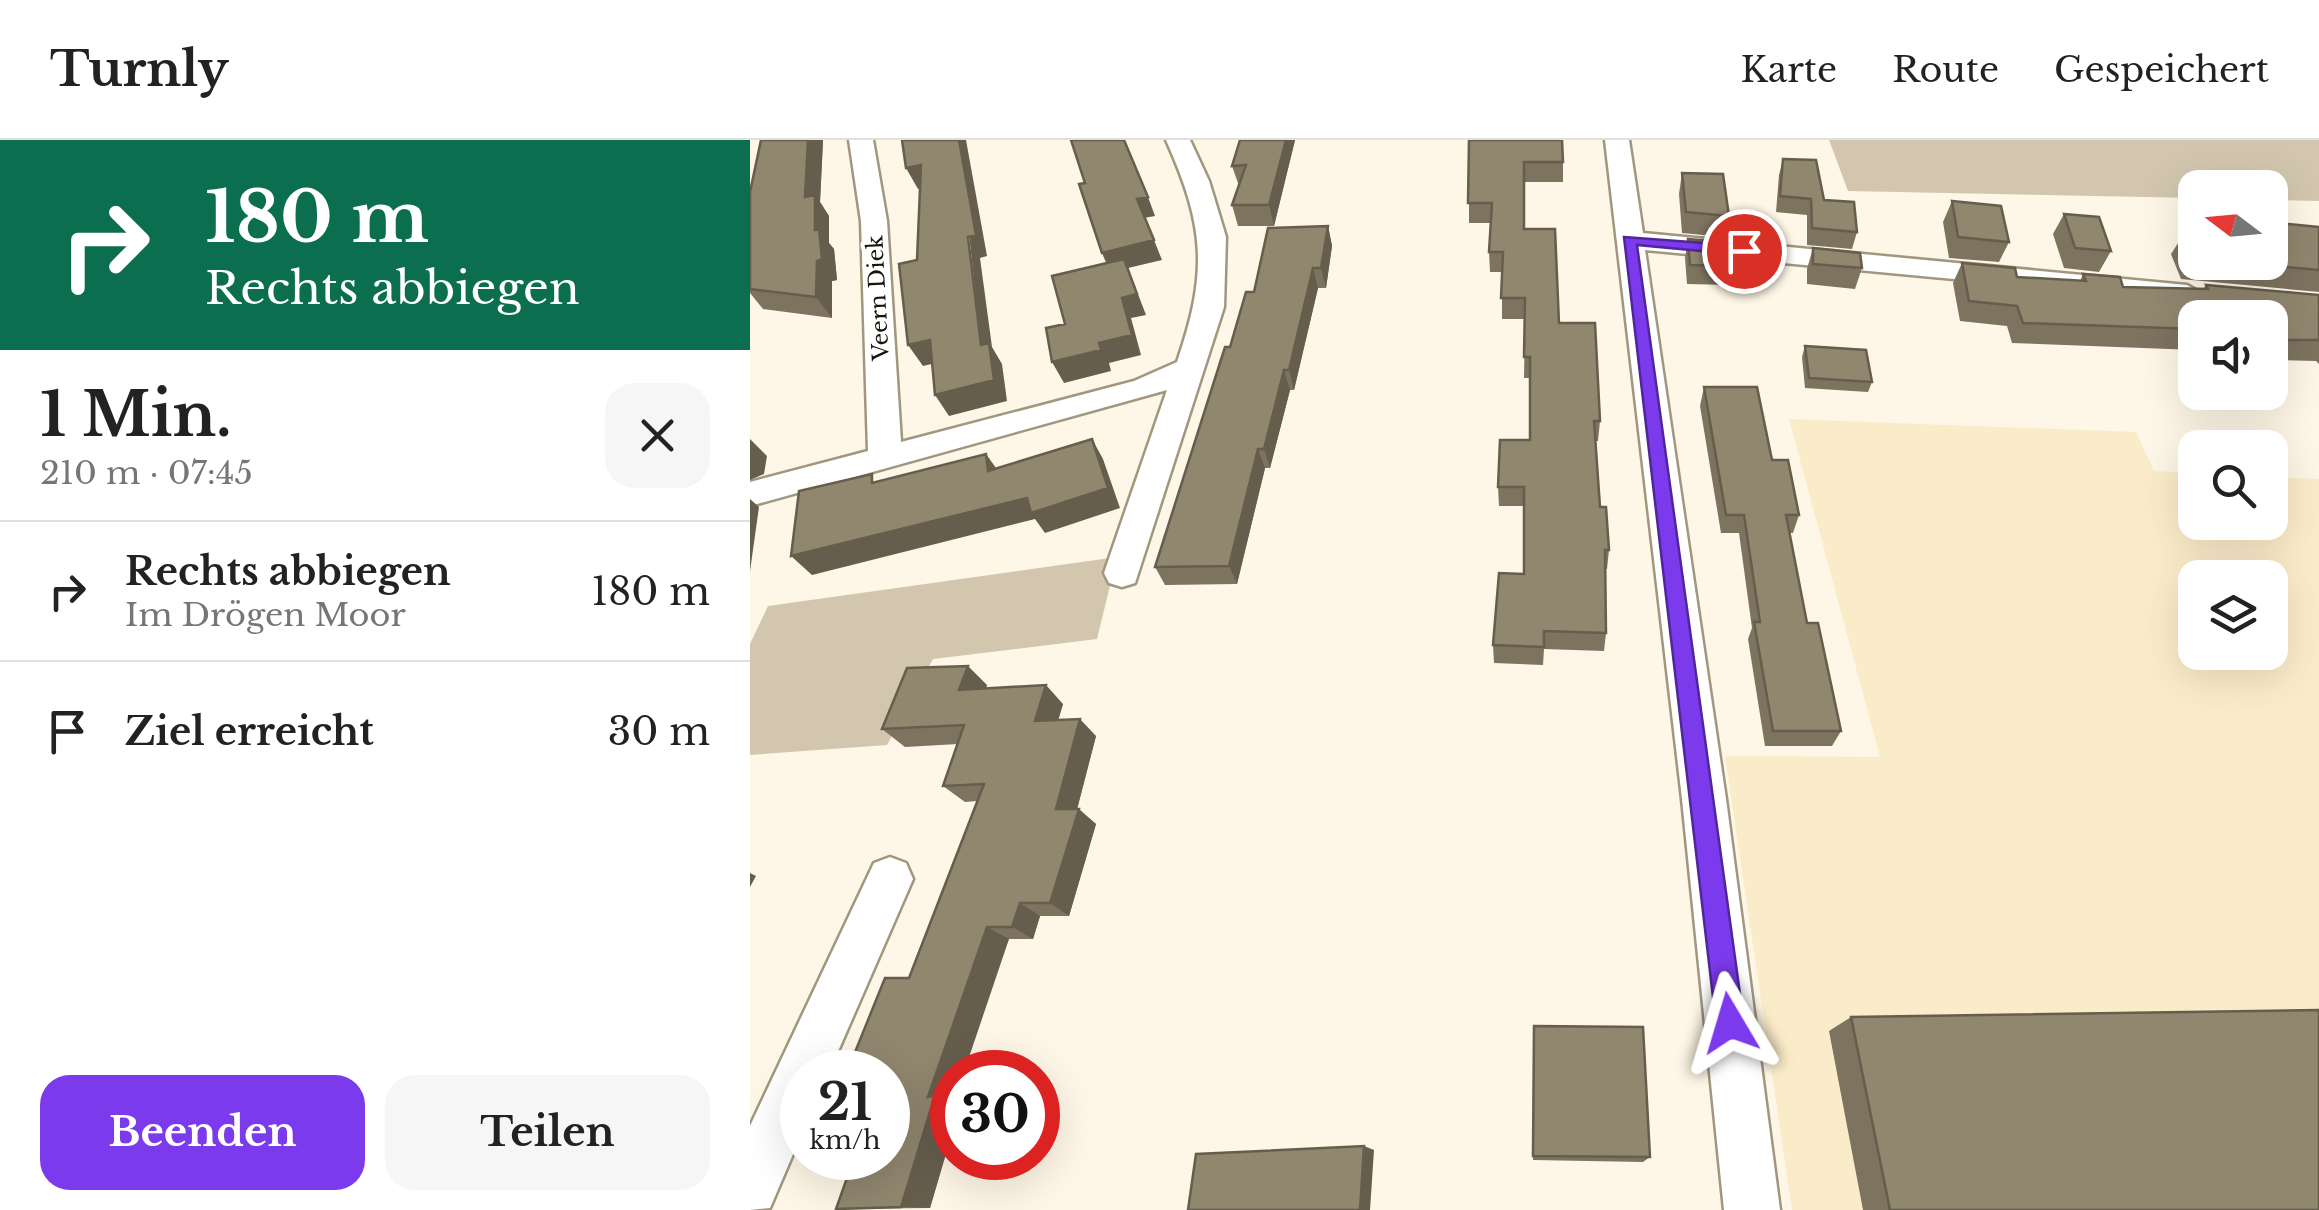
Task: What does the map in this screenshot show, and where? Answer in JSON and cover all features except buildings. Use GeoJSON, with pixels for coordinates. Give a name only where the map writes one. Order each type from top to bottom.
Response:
{"type":"FeatureCollection","features":[{"type":"Feature","properties":{"kind":"street","name":"Veern Diek"},"geometry":{"type":"LineString","coordinates":[[861,140],[874,221],[885,458]]}},
{"type":"Feature","properties":{"kind":"street"},"geometry":{"type":"LineString","coordinates":[[1122,573],[1210,307],[1213,236],[1197,181],[1178,140]]}},
{"type":"Feature","properties":{"kind":"street"},"geometry":{"type":"LineString","coordinates":[[1617,140],[1704,798],[1752,1210]]}},
{"type":"Feature","properties":{"kind":"street"},"geometry":{"type":"LineString","coordinates":[[1629,240],[2220,296]]}},
{"type":"Feature","properties":{"kind":"street"},"geometry":{"type":"LineString","coordinates":[[750,494],[1145,388],[1187,369]]}},
{"type":"Feature","properties":{"kind":"street"},"geometry":{"type":"LineString","coordinates":[[750,1188],[890,879]]}},
{"type":"Feature","properties":{"kind":"shaded area"},"geometry":{"type":"Polygon","coordinates":[[[1829,140],[2319,140],[2319,201],[2288,200],[2288,170],[2178,170],[2178,198],[1848,191],[1829,140]]]}},
{"type":"Feature","properties":{"kind":"shaded area"},"geometry":{"type":"Polygon","coordinates":[[[1789,419],[2136,432],[2154,471],[2178,472],[2178,540],[2288,540],[2288,478],[2319,479],[2319,1210],[1792,1210],[1725,756],[1880,757],[1789,419]]]}},
{"type":"Feature","properties":{"kind":"shaded area"},"geometry":{"type":"Polygon","coordinates":[[[1117,557],[1097,639],[933,659],[887,745],[750,755],[750,644],[768,606],[1117,557]]]}},
{"type":"Feature","properties":{"kind":"route"},"geometry":{"type":"LineString","coordinates":[[1730,1023],[1629,240],[1744,251]]}}]}
